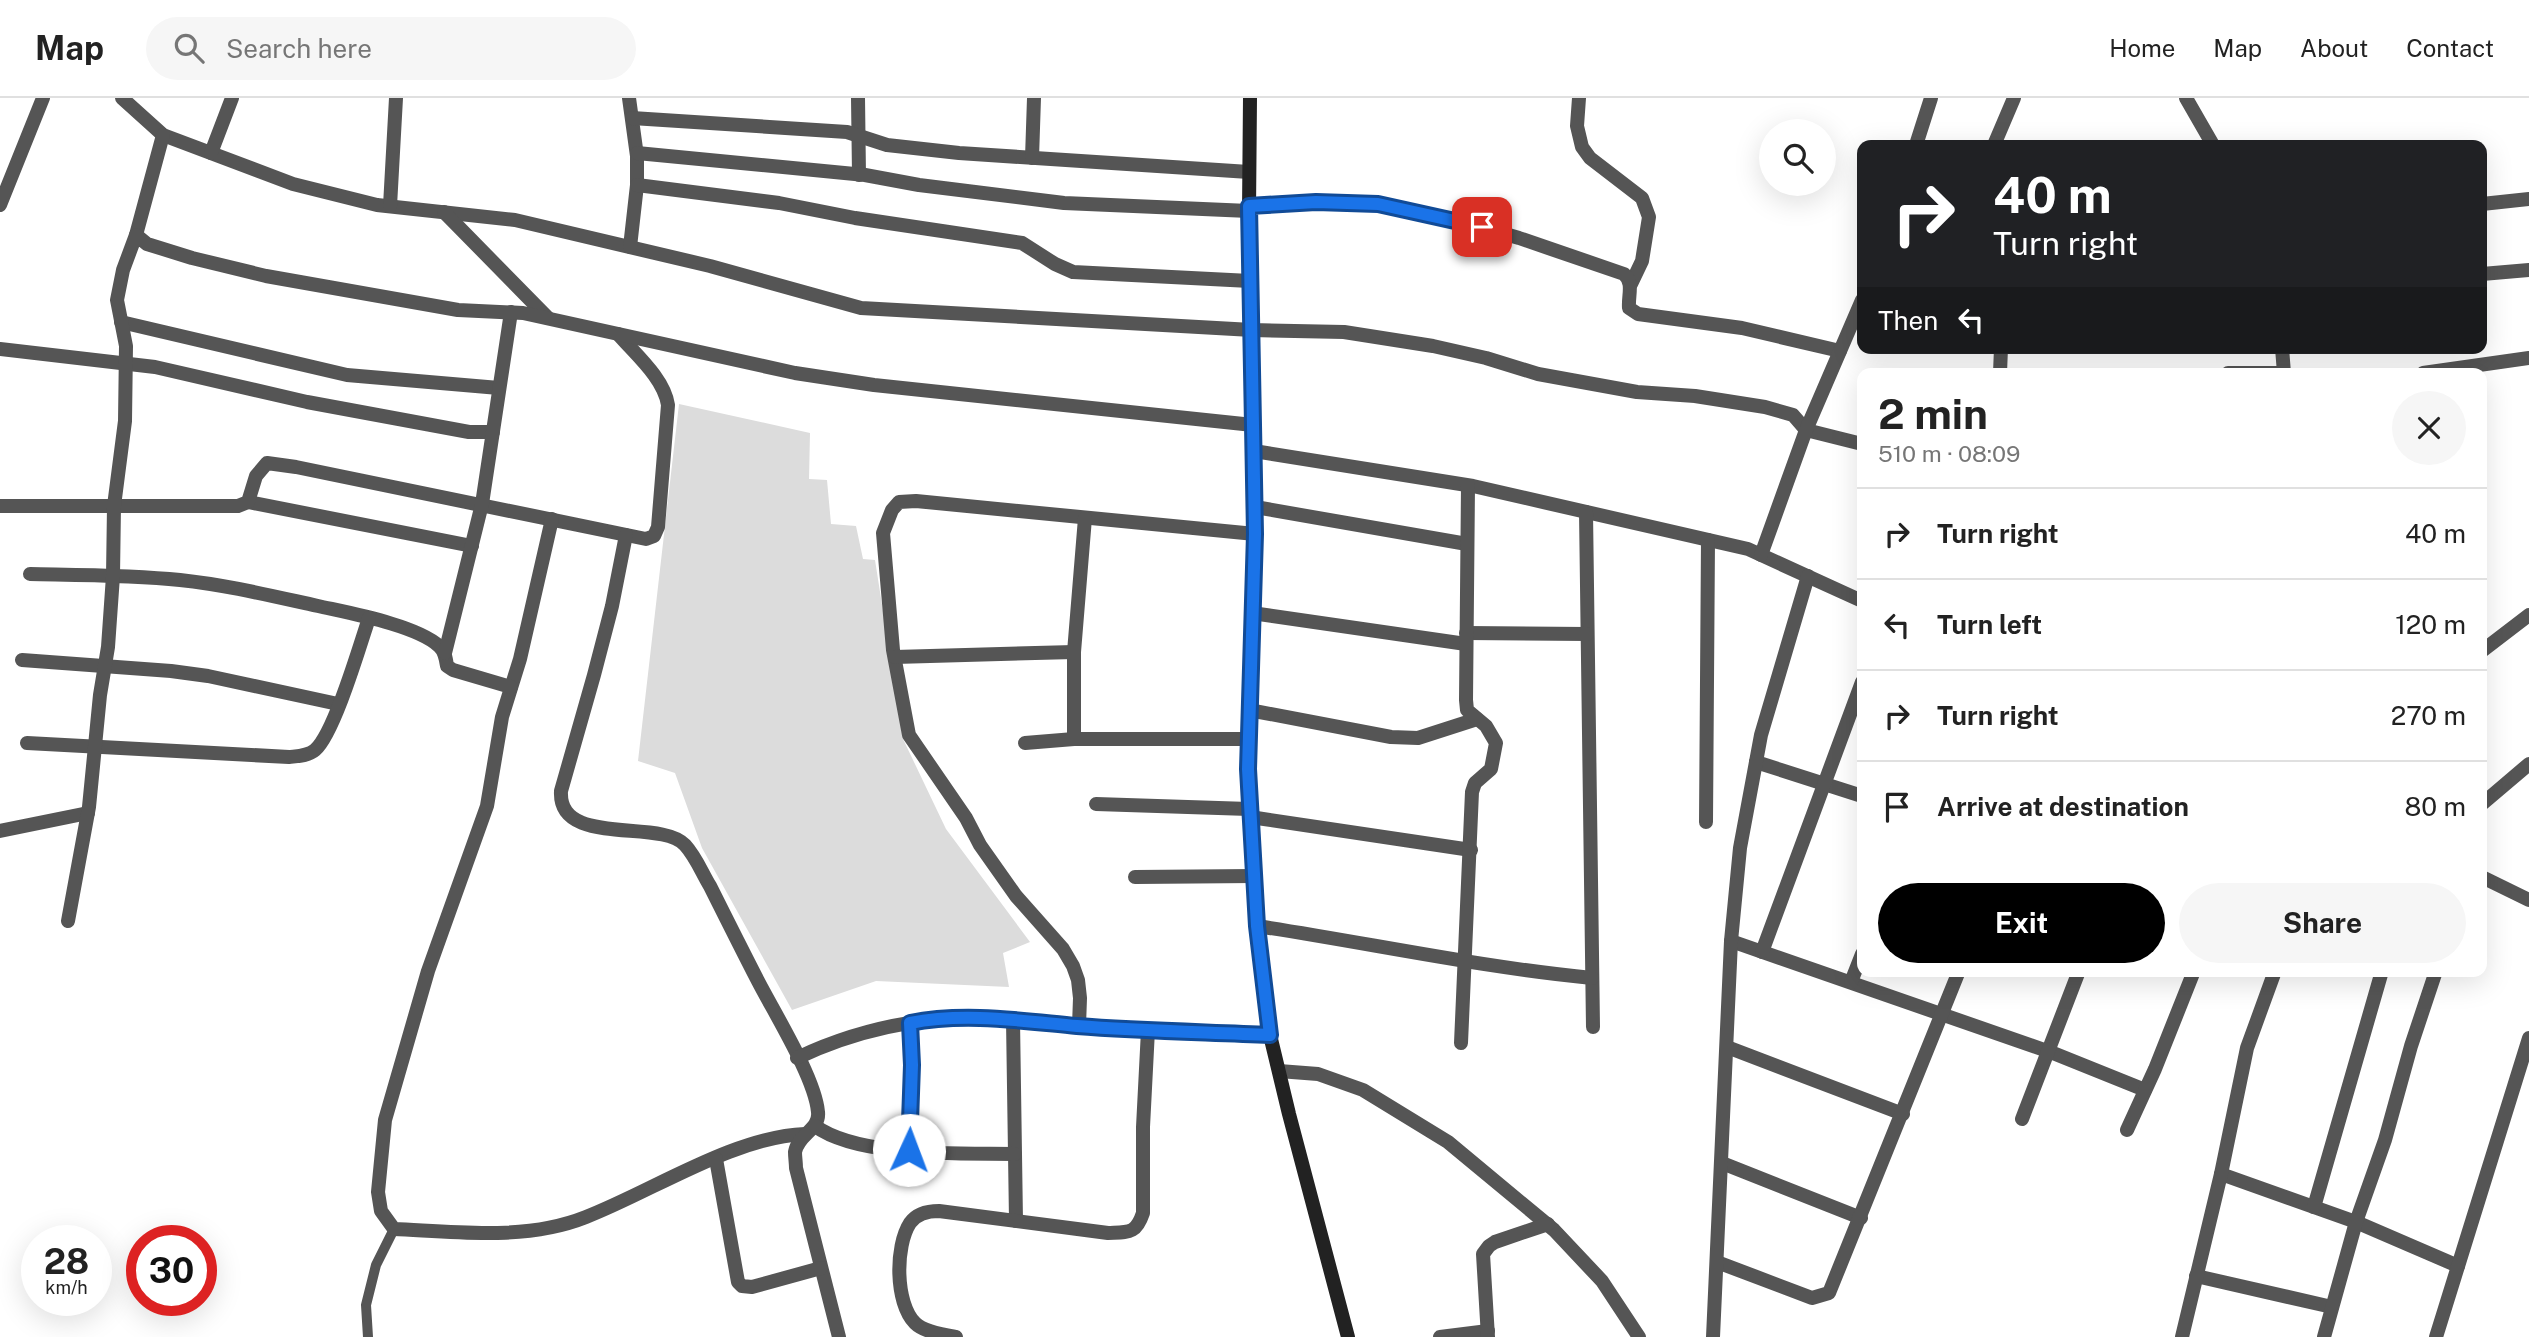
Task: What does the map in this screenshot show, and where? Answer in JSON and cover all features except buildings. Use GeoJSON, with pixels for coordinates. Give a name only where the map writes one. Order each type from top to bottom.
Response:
{"type":"FeatureCollection","features":[{"type":"Feature","properties":{"kind":"main road"},"geometry":{"type":"LineString","coordinates":[[1250,98],[1249,209],[1255,534],[1248,739],[1257,926],[1270,1035],[1348,1337]]}},
{"type":"Feature","properties":{"kind":"street"},"geometry":{"type":"LineString","coordinates":[[0,205],[43,98]]}},
{"type":"Feature","properties":{"kind":"street"},"geometry":{"type":"LineString","coordinates":[[122,98],[163,135],[293,184],[390,206],[515,220],[709,266],[861,308],[1252,330],[1345,332],[1433,346],[1538,374],[1637,392],[1695,396],[1765,407],[1793,415],[1806,430],[1857,443]]}},
{"type":"Feature","properties":{"kind":"street"},"geometry":{"type":"LineString","coordinates":[[211,153],[232,98]]}},
{"type":"Feature","properties":{"kind":"street"},"geometry":{"type":"LineString","coordinates":[[390,206],[396,98]]}},
{"type":"Feature","properties":{"kind":"street"},"geometry":{"type":"LineString","coordinates":[[629,98],[637,153],[637,185],[630,247]]}},
{"type":"Feature","properties":{"kind":"street"},"geometry":{"type":"LineString","coordinates":[[858,98],[859,175]]}},
{"type":"Feature","properties":{"kind":"street"},"geometry":{"type":"LineString","coordinates":[[1032,158],[1034,98]]}},
{"type":"Feature","properties":{"kind":"street"},"geometry":{"type":"LineString","coordinates":[[1579,98],[1577,126],[1582,147],[1590,158],[1642,198],[1649,217],[1642,261],[1631,284],[1629,308],[1638,314],[1755,331],[1840,351]]}},
{"type":"Feature","properties":{"kind":"street"},"geometry":{"type":"LineString","coordinates":[[1918,140],[1931,98]]}},
{"type":"Feature","properties":{"kind":"street"},"geometry":{"type":"LineString","coordinates":[[1996,140],[2014,98]]}},
{"type":"Feature","properties":{"kind":"street"},"geometry":{"type":"LineString","coordinates":[[2186,98],[2210,140]]}},
{"type":"Feature","properties":{"kind":"street"},"geometry":{"type":"LineString","coordinates":[[632,118],[824,130],[858,135],[887,145],[1032,158],[1249,172]]}},
{"type":"Feature","properties":{"kind":"street"},"geometry":{"type":"LineString","coordinates":[[68,921],[88,813],[113,576],[114,506],[125,421],[127,363],[117,300],[123,270],[136,235],[163,135]]}},
{"type":"Feature","properties":{"kind":"street"},"geometry":{"type":"LineString","coordinates":[[637,153],[859,175],[1040,201],[1249,209],[1316,202],[1378,204],[1464,222],[1519,238],[1617,270],[1629,279],[1631,284]]}},
{"type":"Feature","properties":{"kind":"street"},"geometry":{"type":"LineString","coordinates":[[637,185],[779,203],[855,218],[1022,243],[1073,272],[1250,281]]}},
{"type":"Feature","properties":{"kind":"street"},"geometry":{"type":"LineString","coordinates":[[2487,203],[2529,199]]}},
{"type":"Feature","properties":{"kind":"street"},"geometry":{"type":"LineString","coordinates":[[443,212],[549,319]]}},
{"type":"Feature","properties":{"kind":"street"},"geometry":{"type":"LineString","coordinates":[[136,235],[147,244],[266,276],[458,310],[511,313],[549,319],[795,373],[874,385],[1253,425]]}},
{"type":"Feature","properties":{"kind":"street"},"geometry":{"type":"LineString","coordinates":[[2487,274],[2529,270]]}},
{"type":"Feature","properties":{"kind":"street"},"geometry":{"type":"LineString","coordinates":[[1761,555],[1806,430],[1857,312]]}},
{"type":"Feature","properties":{"kind":"street"},"geometry":{"type":"LineString","coordinates":[[511,313],[482,504],[445,653],[447,666],[453,670],[511,687]]}},
{"type":"Feature","properties":{"kind":"street"},"geometry":{"type":"LineString","coordinates":[[121,323],[347,375],[499,388]]}},
{"type":"Feature","properties":{"kind":"street"},"geometry":{"type":"LineString","coordinates":[[248,502],[256,476],[267,463],[646,539],[654,536],[658,527],[668,405],[666,395],[656,380],[618,334]]}},
{"type":"Feature","properties":{"kind":"street"},"geometry":{"type":"LineString","coordinates":[[0,349],[127,363],[307,402],[469,432],[493,432]]}},
{"type":"Feature","properties":{"kind":"street"},"geometry":{"type":"LineString","coordinates":[[2458,368],[2529,358]]}},
{"type":"Feature","properties":{"kind":"street"},"geometry":{"type":"LineString","coordinates":[[1254,451],[1468,486],[1748,549],[1857,599]]}},
{"type":"Feature","properties":{"kind":"street"},"geometry":{"type":"LineString","coordinates":[[1461,1043],[1472,792],[1475,783],[1491,769],[1496,743],[1492,734],[1467,710],[1468,486]]}},
{"type":"Feature","properties":{"kind":"street"},"geometry":{"type":"LineString","coordinates":[[1079,1026],[1080,998],[1073,966],[1063,949],[1016,896],[909,735],[895,657],[883,533],[892,510],[899,502],[916,501],[1255,534]]}},
{"type":"Feature","properties":{"kind":"street"},"geometry":{"type":"LineString","coordinates":[[0,506],[238,506],[248,502],[472,546]]}},
{"type":"Feature","properties":{"kind":"street"},"geometry":{"type":"LineString","coordinates":[[1255,507],[1467,544]]}},
{"type":"Feature","properties":{"kind":"street"},"geometry":{"type":"LineString","coordinates":[[1586,512],[1593,1027]]}},
{"type":"Feature","properties":{"kind":"street"},"geometry":{"type":"LineString","coordinates":[[1074,739],[1074,652],[1085,518]]}},
{"type":"Feature","properties":{"kind":"street"},"geometry":{"type":"LineString","coordinates":[[552,519],[502,718],[487,806],[428,971],[385,1120],[378,1192],[381,1211],[394,1229],[531,1232],[584,1218],[740,1148],[780,1135],[810,1130],[836,1138],[909,1150],[1015,1154]]}},
{"type":"Feature","properties":{"kind":"street"},"geometry":{"type":"LineString","coordinates":[[626,535],[612,606],[560,801],[563,809],[572,818],[603,829],[668,835],[683,843],[693,856],[730,924],[816,1102],[818,1118],[795,1151],[796,1168],[839,1337]]}},
{"type":"Feature","properties":{"kind":"street"},"geometry":{"type":"LineString","coordinates":[[1706,822],[1708,540]]}},
{"type":"Feature","properties":{"kind":"street"},"geometry":{"type":"LineString","coordinates":[[30,574],[179,580],[231,587],[395,625],[439,646],[445,653]]}},
{"type":"Feature","properties":{"kind":"street"},"geometry":{"type":"LineString","coordinates":[[1713,1337],[1731,941],[1740,848],[1761,735],[1808,576]]}},
{"type":"Feature","properties":{"kind":"street"},"geometry":{"type":"LineString","coordinates":[[1252,612],[1466,639],[1587,634]]}},
{"type":"Feature","properties":{"kind":"street"},"geometry":{"type":"LineString","coordinates":[[2487,647],[2529,615]]}},
{"type":"Feature","properties":{"kind":"street"},"geometry":{"type":"LineString","coordinates":[[27,743],[289,757],[304,755],[316,750],[326,735],[369,618]]}},
{"type":"Feature","properties":{"kind":"street"},"geometry":{"type":"LineString","coordinates":[[895,657],[1074,652]]}},
{"type":"Feature","properties":{"kind":"street"},"geometry":{"type":"LineString","coordinates":[[22,660],[208,676],[338,704]]}},
{"type":"Feature","properties":{"kind":"street"},"geometry":{"type":"LineString","coordinates":[[1762,952],[1857,696]]}},
{"type":"Feature","properties":{"kind":"street"},"geometry":{"type":"LineString","coordinates":[[1249,710],[1391,737],[1418,738],[1477,719]]}},
{"type":"Feature","properties":{"kind":"street"},"geometry":{"type":"LineString","coordinates":[[1025,743],[1074,739],[1248,739]]}},
{"type":"Feature","properties":{"kind":"street"},"geometry":{"type":"LineString","coordinates":[[1756,762],[1857,794]]}},
{"type":"Feature","properties":{"kind":"street"},"geometry":{"type":"LineString","coordinates":[[2487,800],[2529,764]]}},
{"type":"Feature","properties":{"kind":"street"},"geometry":{"type":"LineString","coordinates":[[1097,804],[1250,813],[1471,850]]}},
{"type":"Feature","properties":{"kind":"street"},"geometry":{"type":"LineString","coordinates":[[0,831],[88,813]]}},
{"type":"Feature","properties":{"kind":"street"},"geometry":{"type":"LineString","coordinates":[[1135,877],[1254,876]]}},
{"type":"Feature","properties":{"kind":"street"},"geometry":{"type":"LineString","coordinates":[[2487,879],[2529,900]]}},
{"type":"Feature","properties":{"kind":"street"},"geometry":{"type":"LineString","coordinates":[[1257,926],[1528,972],[1592,978]]}},
{"type":"Feature","properties":{"kind":"street"},"geometry":{"type":"LineString","coordinates":[[1731,941],[2048,1051],[2145,1090]]}},
{"type":"Feature","properties":{"kind":"street"},"geometry":{"type":"LineString","coordinates":[[1851,982],[1857,967]]}},
{"type":"Feature","properties":{"kind":"street"},"geometry":{"type":"LineString","coordinates":[[1717,1262],[1812,1298],[1822,1297],[1833,1287],[1957,977]]}},
{"type":"Feature","properties":{"kind":"street"},"geometry":{"type":"LineString","coordinates":[[2022,1119],[2077,977]]}},
{"type":"Feature","properties":{"kind":"street"},"geometry":{"type":"LineString","coordinates":[[2127,1130],[2192,977]]}},
{"type":"Feature","properties":{"kind":"street"},"geometry":{"type":"LineString","coordinates":[[2182,1337],[2221,1174],[2247,1048],[2273,977]]}},
{"type":"Feature","properties":{"kind":"street"},"geometry":{"type":"LineString","coordinates":[[2314,1207],[2380,977]]}},
{"type":"Feature","properties":{"kind":"street"},"geometry":{"type":"LineString","coordinates":[[2325,1337],[2356,1222],[2385,1140],[2435,977]]}},
{"type":"Feature","properties":{"kind":"street"},"geometry":{"type":"LineString","coordinates":[[797,1058],[836,1041],[882,1027],[924,1020],[998,1018],[1079,1026],[1270,1035]]}},
{"type":"Feature","properties":{"kind":"street"},"geometry":{"type":"LineString","coordinates":[[1013,1020],[1016,1221]]}},
{"type":"Feature","properties":{"kind":"street"},"geometry":{"type":"LineString","coordinates":[[909,1150],[912,1065],[910,1023]]}},
{"type":"Feature","properties":{"kind":"street"},"geometry":{"type":"LineString","coordinates":[[956,1337],[917,1331],[905,1309],[899,1290],[901,1250],[910,1222],[924,1212],[939,1211],[1108,1233],[1131,1231],[1139,1226],[1143,1213],[1143,1127],[1148,1030]]}},
{"type":"Feature","properties":{"kind":"street"},"geometry":{"type":"LineString","coordinates":[[2436,1337],[2529,1038]]}},
{"type":"Feature","properties":{"kind":"street"},"geometry":{"type":"LineString","coordinates":[[1727,1047],[1903,1114]]}},
{"type":"Feature","properties":{"kind":"street"},"geometry":{"type":"LineString","coordinates":[[1279,1071],[1318,1074],[1363,1090],[1448,1142],[1548,1224],[1602,1281],[1639,1337]]}},
{"type":"Feature","properties":{"kind":"street"},"geometry":{"type":"LineString","coordinates":[[716,1159],[738,1282],[742,1286],[752,1287],[821,1268]]}},
{"type":"Feature","properties":{"kind":"street"},"geometry":{"type":"LineString","coordinates":[[1722,1163],[1861,1218]]}},
{"type":"Feature","properties":{"kind":"street"},"geometry":{"type":"LineString","coordinates":[[2221,1174],[2356,1222],[2458,1266]]}},
{"type":"Feature","properties":{"kind":"street"},"geometry":{"type":"LineString","coordinates":[[1440,1337],[1488,1334],[1483,1254],[1495,1242],[1548,1224]]}},
{"type":"Feature","properties":{"kind":"street"},"geometry":{"type":"LineString","coordinates":[[2196,1276],[2332,1307]]}},
{"type":"Feature","properties":{"kind":"lane"},"geometry":{"type":"LineString","coordinates":[[368,1337],[366,1305],[376,1265],[394,1229]]}},
{"type":"Feature","properties":{"kind":"shaded area"},"geometry":{"type":"Polygon","coordinates":[[[679,404],[810,433],[809,479],[827,480],[831,524],[856,526],[863,559],[875,560],[903,739],[946,829],[1030,942],[1003,953],[1009,987],[876,981],[792,1010],[702,848],[675,773],[638,761],[679,404]]]}},
{"type":"Feature","properties":{"kind":"route"},"geometry":{"type":"LineString","coordinates":[[909,1150],[912,1065],[910,1023],[924,1020],[998,1018],[1125,1029],[1270,1035],[1257,926],[1248,769],[1255,534],[1249,206],[1316,202],[1378,204],[1482,227]]}}]}
